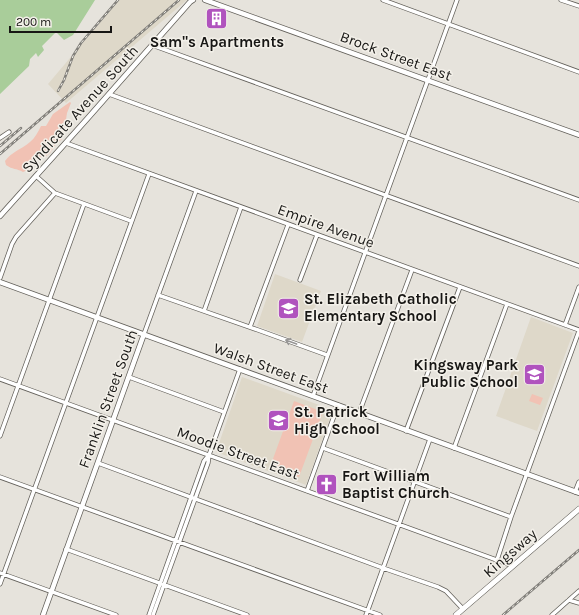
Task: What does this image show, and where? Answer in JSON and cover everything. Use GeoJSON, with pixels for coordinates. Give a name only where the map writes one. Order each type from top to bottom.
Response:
{"type":"FeatureCollection","features":[{"type":"Feature","properties":{"kind":"main road","name":"Kingsway"},"geometry":{"type":"LineString","coordinates":[[456,615],[579,509]]}},
{"type":"Feature","properties":{"kind":"street","name":"Syndicate Avenue South"},"geometry":{"type":"LineString","coordinates":[[0,216],[193,0]]}},
{"type":"Feature","properties":{"kind":"street","name":"Brock Street East"},"geometry":{"type":"LineString","coordinates":[[205,0],[579,135]]}},
{"type":"Feature","properties":{"kind":"street"},"geometry":{"type":"LineString","coordinates":[[383,0],[579,72]]}},
{"type":"Feature","properties":{"kind":"street"},"geometry":{"type":"LineString","coordinates":[[313,396],[457,0]]}},
{"type":"Feature","properties":{"kind":"street"},"geometry":{"type":"LineString","coordinates":[[561,0],[579,6]]}},
{"type":"Feature","properties":{"kind":"street"},"geometry":{"type":"LineString","coordinates":[[152,45],[579,200]]}},
{"type":"Feature","properties":{"kind":"street"},"geometry":{"type":"LineString","coordinates":[[109,94],[579,266]]}},
{"type":"Feature","properties":{"kind":"street"},"geometry":{"type":"LineString","coordinates":[[0,138],[9,132]]}},
{"type":"Feature","properties":{"kind":"street","name":"Empire Avenue"},"geometry":{"type":"LineString","coordinates":[[66,143],[579,330]]}},
{"type":"Feature","properties":{"kind":"street"},"geometry":{"type":"LineString","coordinates":[[0,584],[2,574],[149,174]]}},
{"type":"Feature","properties":{"kind":"street"},"geometry":{"type":"LineString","coordinates":[[36,176],[55,193],[131,221]]}},
{"type":"Feature","properties":{"kind":"street","name":"Franklin Street South"},"geometry":{"type":"LineString","coordinates":[[43,615],[196,191]]}},
{"type":"Feature","properties":{"kind":"street"},"geometry":{"type":"LineString","coordinates":[[0,278],[16,237],[55,193]]}},
{"type":"Feature","properties":{"kind":"street"},"geometry":{"type":"LineString","coordinates":[[0,436],[84,204]]}},
{"type":"Feature","properties":{"kind":"street"},"geometry":{"type":"LineString","coordinates":[[204,311],[241,207]]}},
{"type":"Feature","properties":{"kind":"street"},"geometry":{"type":"LineString","coordinates":[[250,327],[288,225]]}},
{"type":"Feature","properties":{"kind":"street"},"geometry":{"type":"LineString","coordinates":[[300,280],[317,235]]}},
{"type":"Feature","properties":{"kind":"street"},"geometry":{"type":"LineString","coordinates":[[359,413],[412,270]]}},
{"type":"Feature","properties":{"kind":"street","name":"Walsh Street East"},"geometry":{"type":"LineString","coordinates":[[0,282],[577,493]]}},
{"type":"Feature","properties":{"kind":"street"},"geometry":{"type":"LineString","coordinates":[[406,431],[460,287]]}},
{"type":"Feature","properties":{"kind":"street"},"geometry":{"type":"LineString","coordinates":[[565,325],[579,287]]}},
{"type":"Feature","properties":{"kind":"street"},"geometry":{"type":"LineString","coordinates":[[158,295],[327,355]]}},
{"type":"Feature","properties":{"kind":"street"},"geometry":{"type":"LineString","coordinates":[[454,448],[507,304]]}},
{"type":"Feature","properties":{"kind":"street"},"geometry":{"type":"LineString","coordinates":[[497,560],[511,516],[579,330]]}},
{"type":"Feature","properties":{"kind":"street"},"geometry":{"type":"LineString","coordinates":[[149,615],[162,584],[193,498],[208,463],[209,455],[240,369]]}},
{"type":"Feature","properties":{"kind":"street"},"geometry":{"type":"LineString","coordinates":[[129,377],[224,412]]}},
{"type":"Feature","properties":{"kind":"street","name":"Moodie Street East"},"geometry":{"type":"LineString","coordinates":[[0,379],[513,566]]}},
{"type":"Feature","properties":{"kind":"street"},"geometry":{"type":"LineString","coordinates":[[307,491],[338,405]]}},
{"type":"Feature","properties":{"kind":"street"},"geometry":{"type":"LineString","coordinates":[[366,615],[430,439]]}},
{"type":"Feature","properties":{"kind":"street"},"geometry":{"type":"LineString","coordinates":[[323,448],[511,516]]}},
{"type":"Feature","properties":{"kind":"street"},"geometry":{"type":"LineString","coordinates":[[98,463],[442,589],[446,591],[462,609]]}},
{"type":"Feature","properties":{"kind":"street"},"geometry":{"type":"LineString","coordinates":[[0,477],[380,615]]}},
{"type":"Feature","properties":{"kind":"street"},"geometry":{"type":"LineString","coordinates":[[577,493],[579,482]]}},
{"type":"Feature","properties":{"kind":"street"},"geometry":{"type":"LineString","coordinates":[[66,549],[247,615]]}},
{"type":"Feature","properties":{"kind":"street"},"geometry":{"type":"LineString","coordinates":[[2,574],[116,615]]}},
{"type":"Feature","properties":{"kind":"street"},"geometry":{"type":"LineString","coordinates":[[153,615],[162,584]]}},
{"type":"Feature","properties":{"kind":"street"},"geometry":{"type":"LineString","coordinates":[[552,615],[579,591]]}},
{"type":"Feature","properties":{"kind":"street"},"geometry":{"type":"LineString","coordinates":[[569,600],[579,603]]}},
{"type":"Feature","properties":{"kind":"shaded area"},"geometry":{"type":"Polygon","coordinates":[[[0,0],[95,0],[73,35],[64,40],[56,32],[42,46],[44,50],[38,57],[36,53],[30,59],[29,66],[0,94],[0,0]]]}},
{"type":"Feature","properties":{"kind":"shaded area"},"geometry":{"type":"Polygon","coordinates":[[[119,0],[187,0],[66,103],[48,84],[119,0]]]}},
{"type":"Feature","properties":{"kind":"shaded area"},"geometry":{"type":"Polygon","coordinates":[[[70,102],[62,139],[56,144],[50,153],[46,156],[36,158],[32,168],[23,172],[6,165],[5,161],[7,158],[32,140],[41,126],[46,126],[53,114],[70,102]]]}},
{"type":"Feature","properties":{"kind":"shaded area","name":"St. Elizabeth Catholic Elementary School"},"geometry":{"type":"Polygon","coordinates":[[[275,274],[321,291],[302,342],[257,326],[275,274]]]}},
{"type":"Feature","properties":{"kind":"shaded area","name":"Kingsway Park Public School"},"geometry":{"type":"Polygon","coordinates":[[[531,317],[573,333],[537,431],[496,416],[531,317]]]}},
{"type":"Feature","properties":{"kind":"shaded area","name":"St. Patrick High School"},"geometry":{"type":"Polygon","coordinates":[[[242,377],[333,410],[306,485],[216,452],[242,377]]]}},
{"type":"Feature","properties":{"kind":"shaded area"},"geometry":{"type":"Polygon","coordinates":[[[532,394],[543,398],[540,405],[529,401],[532,394]]]}},
{"type":"Feature","properties":{"kind":"shaded area"},"geometry":{"type":"Polygon","coordinates":[[[294,401],[323,412],[299,477],[270,467],[294,401]]]}},
{"type":"Feature","properties":{"kind":"railway"},"geometry":{"type":"LineString","coordinates":[[58,91],[73,56],[81,43],[118,0]]}},
{"type":"Feature","properties":{"kind":"railway"},"geometry":{"type":"LineString","coordinates":[[0,154],[179,0]]}},
{"type":"Feature","properties":{"kind":"railway"},"geometry":{"type":"LineString","coordinates":[[0,146],[21,128]]}},
{"type":"Feature","properties":{"kind":"railway"},"geometry":{"type":"LineString","coordinates":[[503,615],[579,550]]}},
{"type":"Feature","properties":{"kind":"place","name":"Sam\"s Apartments"},"geometry":{"type":"Point","coordinates":[217,19]}},
{"type":"Feature","properties":{"kind":"place","name":"St. Elizabeth Catholic Elementary School"},"geometry":{"type":"Point","coordinates":[289,308]}},
{"type":"Feature","properties":{"kind":"place","name":"Kingsway Park Public School"},"geometry":{"type":"Point","coordinates":[534,374]}},
{"type":"Feature","properties":{"kind":"place","name":"St. Patrick High School"},"geometry":{"type":"Point","coordinates":[278,421]}},
{"type":"Feature","properties":{"kind":"place","name":"Fort William Baptist Church"},"geometry":{"type":"Point","coordinates":[327,485]}}]}
